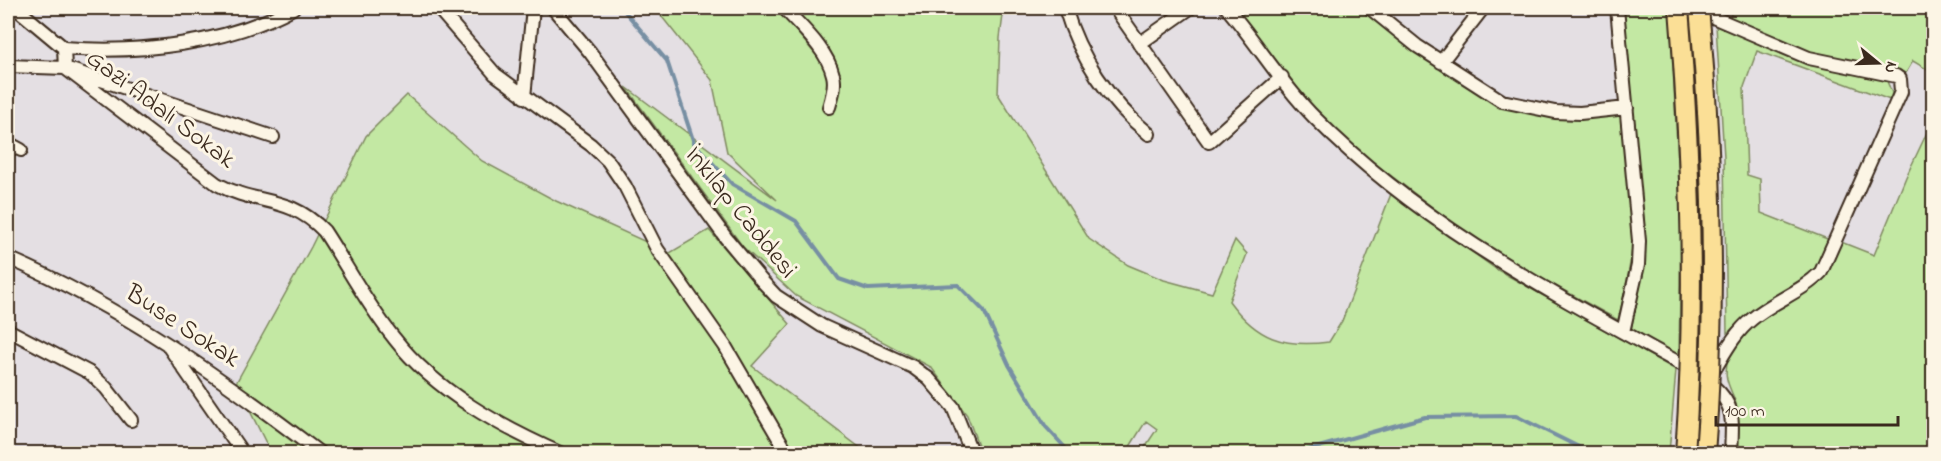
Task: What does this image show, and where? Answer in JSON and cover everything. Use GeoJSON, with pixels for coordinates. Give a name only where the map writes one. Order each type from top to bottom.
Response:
{"type":"FeatureCollection","features":[{"type":"Feature","properties":{"kind":"highway"},"geometry":{"type":"LineString","coordinates":[[1679,8],[1691,168],[1693,268],[1685,453]]}},
{"type":"Feature","properties":{"kind":"highway"},"geometry":{"type":"LineString","coordinates":[[1705,453],[1714,268],[1711,168],[1711,11]]}},
{"type":"Feature","properties":{"kind":"street","name":"Gazi Adalı Sokak"},"geometry":{"type":"LineString","coordinates":[[16,8],[64,48],[65,68],[217,184],[237,193],[284,203],[302,212],[324,231],[386,328],[418,365],[492,420],[562,453]]}},
{"type":"Feature","properties":{"kind":"street"},"geometry":{"type":"LineString","coordinates":[[64,48],[109,50],[158,47],[245,27],[293,8]]}},
{"type":"Feature","properties":{"kind":"street"},"geometry":{"type":"LineString","coordinates":[[438,8],[483,62],[524,97],[591,145],[608,161],[625,186],[657,249],[725,346],[788,453]]}},
{"type":"Feature","properties":{"kind":"street"},"geometry":{"type":"LineString","coordinates":[[524,97],[533,8]]}},
{"type":"Feature","properties":{"kind":"street","name":"İnkılap Caddesi"},"geometry":{"type":"LineString","coordinates":[[553,8],[597,61],[726,238],[776,296],[822,326],[913,367],[929,379],[953,407],[972,453]]}},
{"type":"Feature","properties":{"kind":"street"},"geometry":{"type":"LineString","coordinates":[[784,8],[815,42],[834,76],[829,107]]}},
{"type":"Feature","properties":{"kind":"street"},"geometry":{"type":"LineString","coordinates":[[1065,8],[1073,32],[1109,95],[1149,134]]}},
{"type":"Feature","properties":{"kind":"street"},"geometry":{"type":"LineString","coordinates":[[1115,8],[1209,142],[1282,77]]}},
{"type":"Feature","properties":{"kind":"street"},"geometry":{"type":"LineString","coordinates":[[1139,44],[1190,8]]}},
{"type":"Feature","properties":{"kind":"street"},"geometry":{"type":"LineString","coordinates":[[1227,8],[1312,116],[1341,144],[1442,224],[1510,270],[1708,380],[1726,399],[1731,409],[1731,453]]}},
{"type":"Feature","properties":{"kind":"street"},"geometry":{"type":"LineString","coordinates":[[1370,8],[1441,62],[1513,105],[1580,113],[1627,108]]}},
{"type":"Feature","properties":{"kind":"street"},"geometry":{"type":"LineString","coordinates":[[1441,62],[1483,8]]}},
{"type":"Feature","properties":{"kind":"street"},"geometry":{"type":"LineString","coordinates":[[1617,8],[1639,242],[1638,265],[1623,332]]}},
{"type":"Feature","properties":{"kind":"street"},"geometry":{"type":"LineString","coordinates":[[1690,8],[1711,11],[1809,58],[1896,76],[1902,85],[1901,92],[1821,272],[1805,285],[1750,320],[1732,342],[1708,380]]}},
{"type":"Feature","properties":{"kind":"street"},"geometry":{"type":"LineString","coordinates":[[8,66],[65,68],[273,137]]}},
{"type":"Feature","properties":{"kind":"street"},"geometry":{"type":"LineString","coordinates":[[8,143],[21,150]]}},
{"type":"Feature","properties":{"kind":"street","name":"Buse Sokak"},"geometry":{"type":"LineString","coordinates":[[8,258],[97,300],[165,341],[265,409],[321,453]]}},
{"type":"Feature","properties":{"kind":"street"},"geometry":{"type":"LineString","coordinates":[[8,330],[90,373],[106,388],[131,420]]}},
{"type":"Feature","properties":{"kind":"street"},"geometry":{"type":"LineString","coordinates":[[165,341],[243,453]]}},
{"type":"Feature","properties":{"kind":"green space"},"geometry":{"type":"Polygon","coordinates":[[[655,8],[777,8],[839,83],[788,8],[1004,8],[1000,38],[998,94],[1089,239],[1128,265],[1164,280],[1212,293],[1235,240],[1247,254],[1229,301],[1239,314],[1261,332],[1285,342],[1313,344],[1329,342],[1342,321],[1391,194],[1496,269],[1676,370],[1669,453],[1141,453],[1157,429],[1146,421],[1126,453],[981,453],[967,415],[931,367],[796,296],[743,247],[626,87],[777,200],[727,152],[712,80],[655,8]]]}},
{"type":"Feature","properties":{"kind":"green space"},"geometry":{"type":"Polygon","coordinates":[[[1235,8],[1364,8],[1396,36],[1442,70],[1503,107],[1621,113],[1630,180],[1633,230],[1630,266],[1618,320],[1486,248],[1360,152],[1315,110],[1235,8]]]}},
{"type":"Feature","properties":{"kind":"green space"},"geometry":{"type":"Polygon","coordinates":[[[1623,8],[1670,8],[1681,224],[1679,356],[1631,330],[1644,262],[1645,231],[1623,8]]]}},
{"type":"Feature","properties":{"kind":"green space"},"geometry":{"type":"Polygon","coordinates":[[[1735,8],[1933,8],[1933,73],[1913,61],[1906,73],[1805,52],[1728,19],[1735,8]]]}},
{"type":"Feature","properties":{"kind":"green space"},"geometry":{"type":"Polygon","coordinates":[[[1716,25],[1786,53],[1886,79],[1892,93],[1890,100],[1757,51],[1744,87],[1747,175],[1760,179],[1761,213],[1830,240],[1817,266],[1807,277],[1749,314],[1727,333],[1724,157],[1716,25]]]}},
{"type":"Feature","properties":{"kind":"green space"},"geometry":{"type":"Polygon","coordinates":[[[407,95],[482,161],[556,201],[670,253],[709,230],[790,324],[752,366],[867,453],[271,453],[236,383],[311,247],[366,136],[407,95]]]}},
{"type":"Feature","properties":{"kind":"green space"},"geometry":{"type":"Polygon","coordinates":[[[1933,120],[1933,453],[1737,453],[1738,413],[1726,373],[1728,358],[1734,344],[1754,322],[1819,282],[1830,269],[1841,242],[1874,255],[1906,177],[1933,120]]]}},
{"type":"Feature","properties":{"kind":"waterway"},"geometry":{"type":"LineString","coordinates":[[622,8],[667,61],[694,143],[732,184],[796,221],[839,279],[868,289],[958,285],[984,311],[1009,365],[1046,427],[1071,454]]}},
{"type":"Feature","properties":{"kind":"waterway"},"geometry":{"type":"LineString","coordinates":[[1294,454],[1425,417],[1516,416],[1593,454]]}}]}
